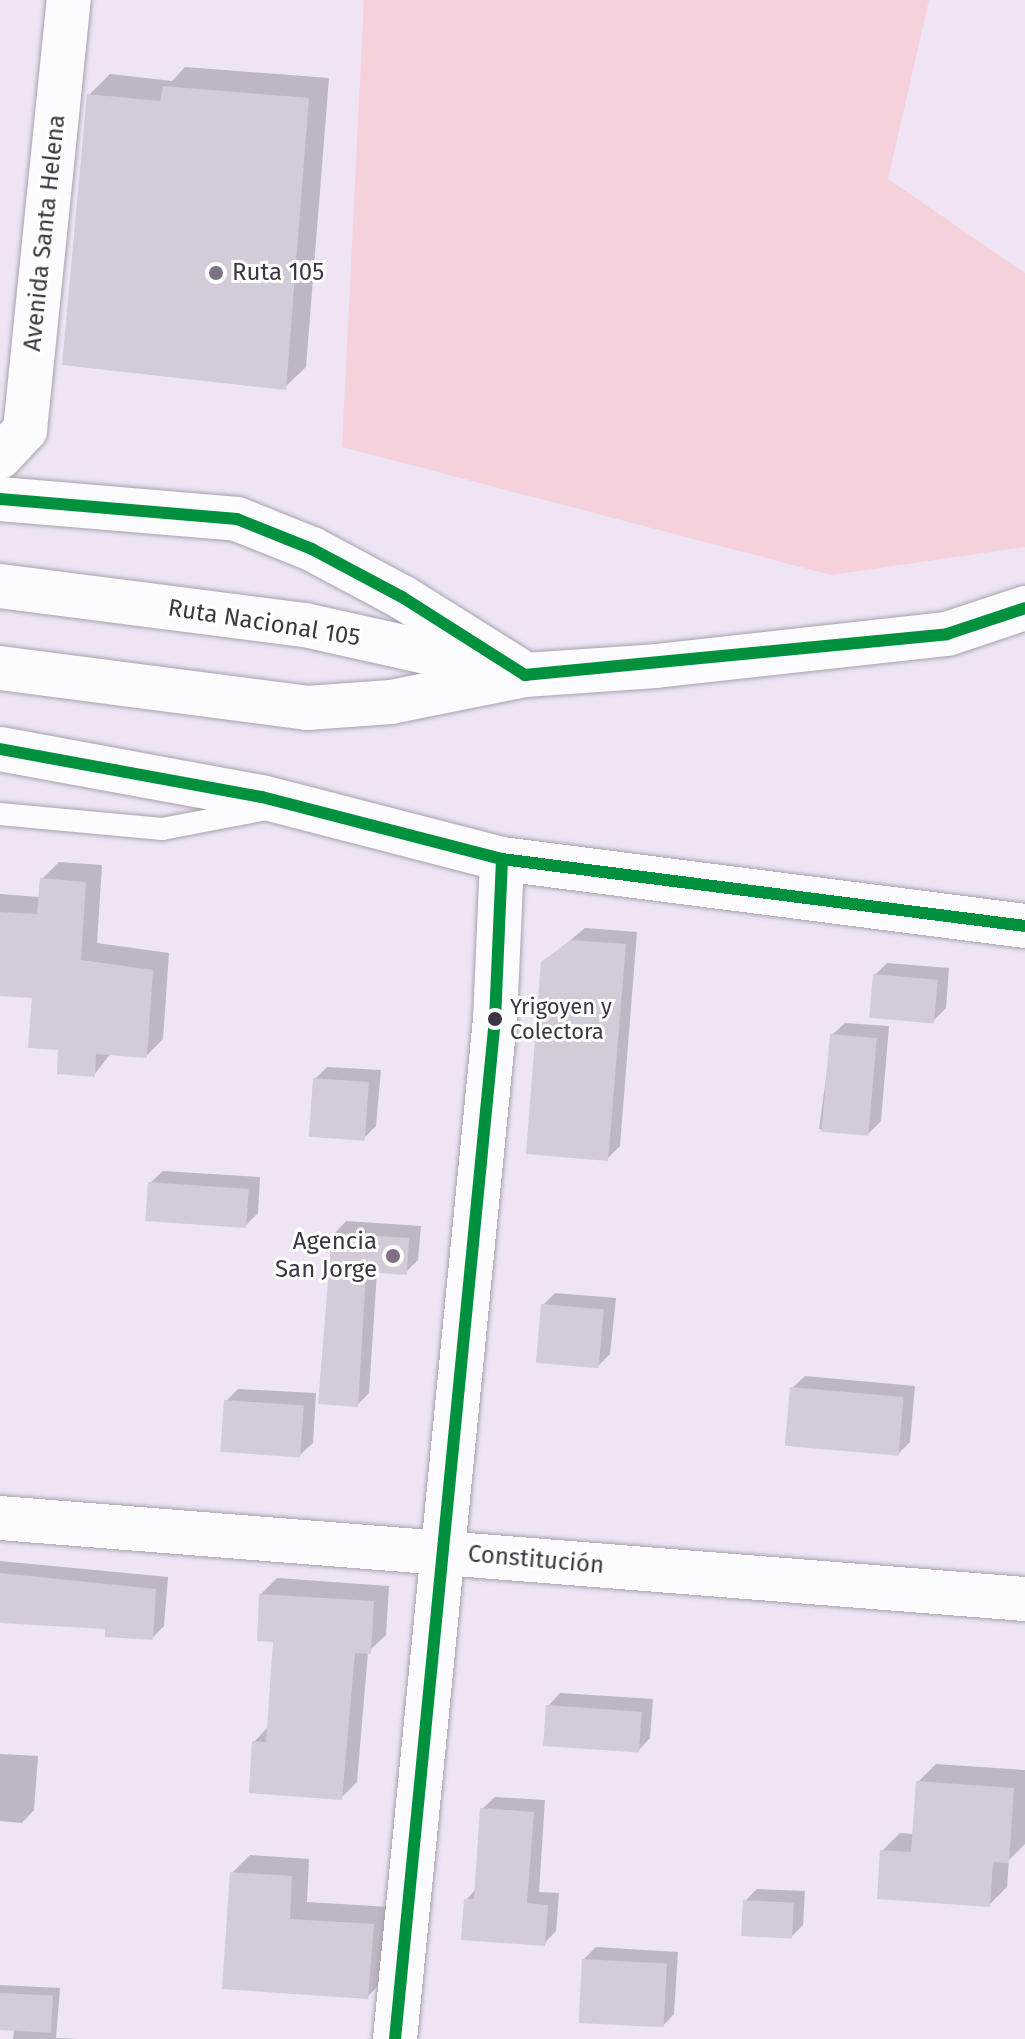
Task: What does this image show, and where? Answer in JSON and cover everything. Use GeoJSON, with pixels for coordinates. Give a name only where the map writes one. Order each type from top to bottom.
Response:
{"type":"FeatureCollection","features":[{"type":"Feature","properties":{"kind":"main road","name":"Avenida Santa Helena"},"geometry":{"type":"LineString","coordinates":[[0,457],[25,430],[69,0]]}},
{"type":"Feature","properties":{"kind":"main road"},"geometry":{"type":"LineString","coordinates":[[0,499],[237,519],[312,549],[402,597],[525,675]]}},
{"type":"Feature","properties":{"kind":"main road","name":"Ruta Nacional 105"},"geometry":{"type":"LineString","coordinates":[[0,586],[305,625],[525,675]]}},
{"type":"Feature","properties":{"kind":"main road","name":"Ruta Nacional 105"},"geometry":{"type":"LineString","coordinates":[[0,668],[307,708],[391,702],[525,675],[656,666],[947,634],[1025,608]]}},
{"type":"Feature","properties":{"kind":"main road"},"geometry":{"type":"LineString","coordinates":[[947,634],[1025,636]]}},
{"type":"Feature","properties":{"kind":"main road"},"geometry":{"type":"LineString","coordinates":[[0,749],[291,804],[502,859],[1025,926]]}},
{"type":"Feature","properties":{"kind":"main road"},"geometry":{"type":"LineString","coordinates":[[395,2039],[495,1020],[502,859]]}},
{"type":"Feature","properties":{"kind":"main road","name":"Constitución"},"geometry":{"type":"LineString","coordinates":[[0,1518],[1025,1599]]}},
{"type":"Feature","properties":{"kind":"lane"},"geometry":{"type":"LineString","coordinates":[[0,814],[162,829],[291,804]]}},
{"type":"Feature","properties":{"kind":"shaded area"},"geometry":{"type":"Polygon","coordinates":[[[364,0],[929,0],[888,179],[1025,273],[1025,547],[831,575],[342,447],[364,0]]]}},
{"type":"Feature","properties":{"kind":"building"},"geometry":{"type":"Polygon","coordinates":[[[163,86],[309,98],[286,390],[62,365],[87,94],[160,101],[163,86]]]}},
{"type":"Feature","properties":{"kind":"building"},"geometry":{"type":"Polygon","coordinates":[[[40,878],[86,882],[81,960],[153,970],[147,1058],[96,1054],[95,1077],[57,1074],[58,1050],[28,1048],[32,998],[0,996],[0,912],[37,914],[40,878]]]}},
{"type":"Feature","properties":{"kind":"building"},"geometry":{"type":"Polygon","coordinates":[[[571,940],[626,944],[608,1161],[526,1154],[541,962],[571,940]]]}},
{"type":"Feature","properties":{"kind":"building"},"geometry":{"type":"Polygon","coordinates":[[[873,974],[938,980],[934,1023],[869,1018],[873,974]]]}},
{"type":"Feature","properties":{"kind":"building"},"geometry":{"type":"Polygon","coordinates":[[[830,1034],[877,1038],[868,1136],[821,1132],[830,1034]]]}},
{"type":"Feature","properties":{"kind":"building"},"geometry":{"type":"Polygon","coordinates":[[[313,1078],[369,1082],[365,1141],[309,1137],[313,1078]]]}},
{"type":"Feature","properties":{"kind":"building"},"geometry":{"type":"Polygon","coordinates":[[[148,1182],[249,1189],[246,1228],[145,1221],[148,1182]]]}},
{"type":"Feature","properties":{"kind":"building"},"geometry":{"type":"Polygon","coordinates":[[[332,1233],[409,1238],[407,1275],[366,1272],[358,1407],[318,1404],[332,1233]]]}},
{"type":"Feature","properties":{"kind":"building"},"geometry":{"type":"Polygon","coordinates":[[[541,1304],[604,1309],[599,1368],[536,1363],[541,1304]]]}},
{"type":"Feature","properties":{"kind":"building"},"geometry":{"type":"Polygon","coordinates":[[[790,1387],[904,1397],[898,1456],[785,1446],[790,1387]]]}},
{"type":"Feature","properties":{"kind":"building"},"geometry":{"type":"Polygon","coordinates":[[[224,1400],[304,1406],[300,1457],[220,1452],[224,1400]]]}},
{"type":"Feature","properties":{"kind":"building"},"geometry":{"type":"Polygon","coordinates":[[[0,1573],[156,1589],[153,1640],[105,1637],[105,1629],[0,1623],[0,1573]]]}},
{"type":"Feature","properties":{"kind":"building"},"geometry":{"type":"Polygon","coordinates":[[[259,1594],[374,1601],[371,1654],[355,1653],[342,1800],[249,1793],[252,1741],[266,1742],[273,1642],[257,1641],[259,1594]]]}},
{"type":"Feature","properties":{"kind":"building"},"geometry":{"type":"Polygon","coordinates":[[[546,1705],[642,1712],[639,1753],[543,1746],[546,1705]]]}},
{"type":"Feature","properties":{"kind":"building"},"geometry":{"type":"Polygon","coordinates":[[[916,1781],[1014,1788],[1009,1863],[993,1862],[990,1907],[877,1899],[880,1850],[911,1852],[916,1781]]]}},
{"type":"Feature","properties":{"kind":"building"},"geometry":{"type":"Polygon","coordinates":[[[480,1808],[534,1812],[527,1903],[548,1905],[545,1946],[461,1940],[464,1899],[474,1899],[480,1808]]]}},
{"type":"Feature","properties":{"kind":"building"},"geometry":{"type":"Polygon","coordinates":[[[230,1872],[292,1876],[290,1919],[374,1924],[368,1999],[222,1989],[230,1872]]]}},
{"type":"Feature","properties":{"kind":"building"},"geometry":{"type":"Polygon","coordinates":[[[743,1900],[794,1903],[792,1939],[741,1936],[743,1900]]]}},
{"type":"Feature","properties":{"kind":"building"},"geometry":{"type":"Polygon","coordinates":[[[582,1959],[667,1963],[664,2027],[579,2023],[582,1959]]]}},
{"type":"Feature","properties":{"kind":"building"},"geometry":{"type":"Polygon","coordinates":[[[0,1993],[53,1996],[51,2033],[0,2030],[0,1993]]]}},
{"type":"Feature","properties":{"kind":"transit line"},"geometry":{"type":"LineString","coordinates":[[0,499],[237,519],[312,549],[402,597],[525,675],[947,634],[1025,608]]}},
{"type":"Feature","properties":{"kind":"transit line"},"geometry":{"type":"LineString","coordinates":[[0,749],[262,797],[502,859],[1025,926]]}},
{"type":"Feature","properties":{"kind":"transit line"},"geometry":{"type":"LineString","coordinates":[[395,2039],[495,1020],[502,859]]}},
{"type":"Feature","properties":{"kind":"place","name":"Ruta 105"},"geometry":{"type":"Point","coordinates":[216,273]}},
{"type":"Feature","properties":{"kind":"place","name":"Yrigoyen y Colectora"},"geometry":{"type":"Point","coordinates":[495,1019]}},
{"type":"Feature","properties":{"kind":"place","name":"Agencia San Jorge"},"geometry":{"type":"Point","coordinates":[393,1256]}}]}
